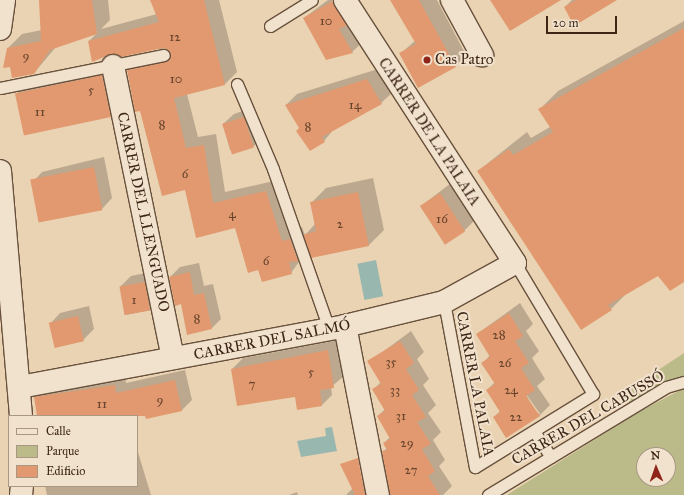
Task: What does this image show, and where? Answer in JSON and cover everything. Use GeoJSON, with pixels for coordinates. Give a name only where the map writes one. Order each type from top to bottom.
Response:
{"type":"FeatureCollection","features":[{"type":"Feature","properties":{"kind":"street"},"geometry":{"type":"LineString","coordinates":[[0,29],[4,0]]}},
{"type":"Feature","properties":{"kind":"street","name":"CARRER DE LA PALAIA"},"geometry":{"type":"LineString","coordinates":[[346,0],[515,262]]}},
{"type":"Feature","properties":{"kind":"street"},"geometry":{"type":"LineString","coordinates":[[452,0],[482,55]]}},
{"type":"Feature","properties":{"kind":"street","name":"CARRER DEL LLENGUADO"},"geometry":{"type":"LineString","coordinates":[[113,66],[174,358]]}},
{"type":"Feature","properties":{"kind":"street"},"geometry":{"type":"LineString","coordinates":[[0,171],[20,387],[21,415]]}},
{"type":"Feature","properties":{"kind":"street","name":"CARRER DEL SALMÓ"},"geometry":{"type":"LineString","coordinates":[[20,387],[337,328],[444,302],[515,262]]}},
{"type":"Feature","properties":{"kind":"street"},"geometry":{"type":"LineString","coordinates":[[337,328],[378,495]]}},
{"type":"Feature","properties":{"kind":"lane"},"geometry":{"type":"LineString","coordinates":[[270,26],[312,0]]}},
{"type":"Feature","properties":{"kind":"lane"},"geometry":{"type":"LineString","coordinates":[[0,88],[164,55]]}},
{"type":"Feature","properties":{"kind":"lane"},"geometry":{"type":"LineString","coordinates":[[237,84],[337,328]]}},
{"type":"Feature","properties":{"kind":"lane","name":"CARRER LA PALAIA"},"geometry":{"type":"LineString","coordinates":[[444,302],[475,467],[593,394],[515,262]]}},
{"type":"Feature","properties":{"kind":"lane","name":"CARRER DEL CABUSSÓ"},"geometry":{"type":"LineString","coordinates":[[488,495],[666,387],[684,382]]}},
{"type":"Feature","properties":{"kind":"lane"},"geometry":{"type":"LineString","coordinates":[[534,431],[552,457]]}},
{"type":"Feature","properties":{"kind":"green space"},"geometry":{"type":"Polygon","coordinates":[[[684,353],[684,377],[630,404],[622,394],[684,353]]]}},
{"type":"Feature","properties":{"kind":"green space"},"geometry":{"type":"Polygon","coordinates":[[[684,388],[684,495],[507,495],[637,413],[684,388]]]}},
{"type":"Feature","properties":{"kind":"water"},"geometry":{"type":"Polygon","coordinates":[[[376,260],[383,296],[364,300],[357,264],[376,260]]]}},
{"type":"Feature","properties":{"kind":"water"},"geometry":{"type":"Polygon","coordinates":[[[332,427],[337,451],[301,457],[297,441],[326,436],[325,428],[332,427]]]}},
{"type":"Feature","properties":{"kind":"building"},"geometry":{"type":"Polygon","coordinates":[[[39,0],[92,0],[97,34],[50,50],[34,74],[12,78],[10,67],[3,68],[7,48],[41,41],[39,0]]]}},
{"type":"Feature","properties":{"kind":"building"},"geometry":{"type":"Polygon","coordinates":[[[150,0],[204,0],[225,85],[174,98],[186,148],[204,145],[213,203],[266,191],[282,241],[290,239],[298,261],[289,262],[292,274],[262,282],[258,270],[248,273],[235,228],[196,238],[185,190],[162,196],[140,111],[135,112],[127,70],[166,62],[171,57],[169,50],[163,48],[121,57],[111,54],[92,62],[88,41],[159,22],[150,0]]]}},
{"type":"Feature","properties":{"kind":"building","name":"Cas Patro"},"geometry":{"type":"Polygon","coordinates":[[[390,0],[419,0],[456,67],[418,88],[399,53],[416,44],[390,0]]]}},
{"type":"Feature","properties":{"kind":"building"},"geometry":{"type":"Polygon","coordinates":[[[490,0],[561,0],[510,31],[490,0]]]}},
{"type":"Feature","properties":{"kind":"building"},"geometry":{"type":"Polygon","coordinates":[[[576,0],[617,0],[574,26],[564,7],[576,0]]]}},
{"type":"Feature","properties":{"kind":"building"},"geometry":{"type":"Polygon","coordinates":[[[333,1],[347,25],[339,29],[353,53],[326,60],[303,18],[333,1]]]}},
{"type":"Feature","properties":{"kind":"building"},"geometry":{"type":"Polygon","coordinates":[[[684,28],[684,282],[670,291],[658,276],[608,305],[612,310],[581,330],[477,171],[509,149],[513,155],[553,132],[538,109],[684,28]]]}},
{"type":"Feature","properties":{"kind":"building"},"geometry":{"type":"Polygon","coordinates":[[[102,75],[111,117],[24,136],[15,94],[102,75]]]}},
{"type":"Feature","properties":{"kind":"building"},"geometry":{"type":"Polygon","coordinates":[[[367,79],[382,104],[322,137],[325,142],[310,151],[296,131],[299,128],[285,105],[367,79]]]}},
{"type":"Feature","properties":{"kind":"building"},"geometry":{"type":"Polygon","coordinates":[[[244,117],[254,147],[232,155],[222,124],[244,117]]]}},
{"type":"Feature","properties":{"kind":"building"},"geometry":{"type":"Polygon","coordinates":[[[94,167],[102,210],[39,223],[30,179],[94,167]]]}},
{"type":"Feature","properties":{"kind":"building"},"geometry":{"type":"Polygon","coordinates":[[[358,192],[369,246],[311,258],[303,235],[316,231],[310,202],[358,192]]]}},
{"type":"Feature","properties":{"kind":"building"},"geometry":{"type":"Polygon","coordinates":[[[440,193],[465,232],[445,245],[420,206],[440,193]]]}},
{"type":"Feature","properties":{"kind":"building"},"geometry":{"type":"Polygon","coordinates":[[[190,272],[194,295],[204,293],[212,329],[187,335],[181,304],[175,306],[169,277],[190,272]]]}},
{"type":"Feature","properties":{"kind":"building"},"geometry":{"type":"Polygon","coordinates":[[[145,282],[150,311],[124,315],[119,287],[145,282]]]}},
{"type":"Feature","properties":{"kind":"building"},"geometry":{"type":"Polygon","coordinates":[[[509,313],[523,336],[515,341],[529,363],[521,368],[535,390],[526,396],[540,416],[506,438],[493,417],[500,412],[486,390],[495,384],[481,363],[490,357],[476,334],[509,313]]]}},
{"type":"Feature","properties":{"kind":"building"},"geometry":{"type":"Polygon","coordinates":[[[78,316],[84,341],[55,348],[49,323],[78,316]]]}},
{"type":"Feature","properties":{"kind":"building"},"geometry":{"type":"Polygon","coordinates":[[[400,341],[414,363],[406,369],[419,390],[412,395],[426,417],[417,422],[431,444],[422,449],[435,471],[428,476],[440,495],[390,495],[382,451],[387,450],[383,443],[390,439],[377,416],[385,411],[372,389],[381,384],[367,361],[400,341]]]}},
{"type":"Feature","properties":{"kind":"building"},"geometry":{"type":"Polygon","coordinates":[[[328,350],[334,388],[320,390],[322,406],[297,410],[295,397],[237,406],[231,369],[328,350]]]}},
{"type":"Feature","properties":{"kind":"building"},"geometry":{"type":"Polygon","coordinates":[[[175,380],[182,411],[146,419],[145,416],[138,415],[37,415],[34,397],[115,385],[116,393],[175,380]]]}},
{"type":"Feature","properties":{"kind":"building"},"geometry":{"type":"Polygon","coordinates":[[[358,458],[365,495],[355,495],[340,464],[358,458]]]}},
{"type":"Feature","properties":{"kind":"place","name":"Cas Patro"},"geometry":{"type":"Point","coordinates":[427,60]}}]}
